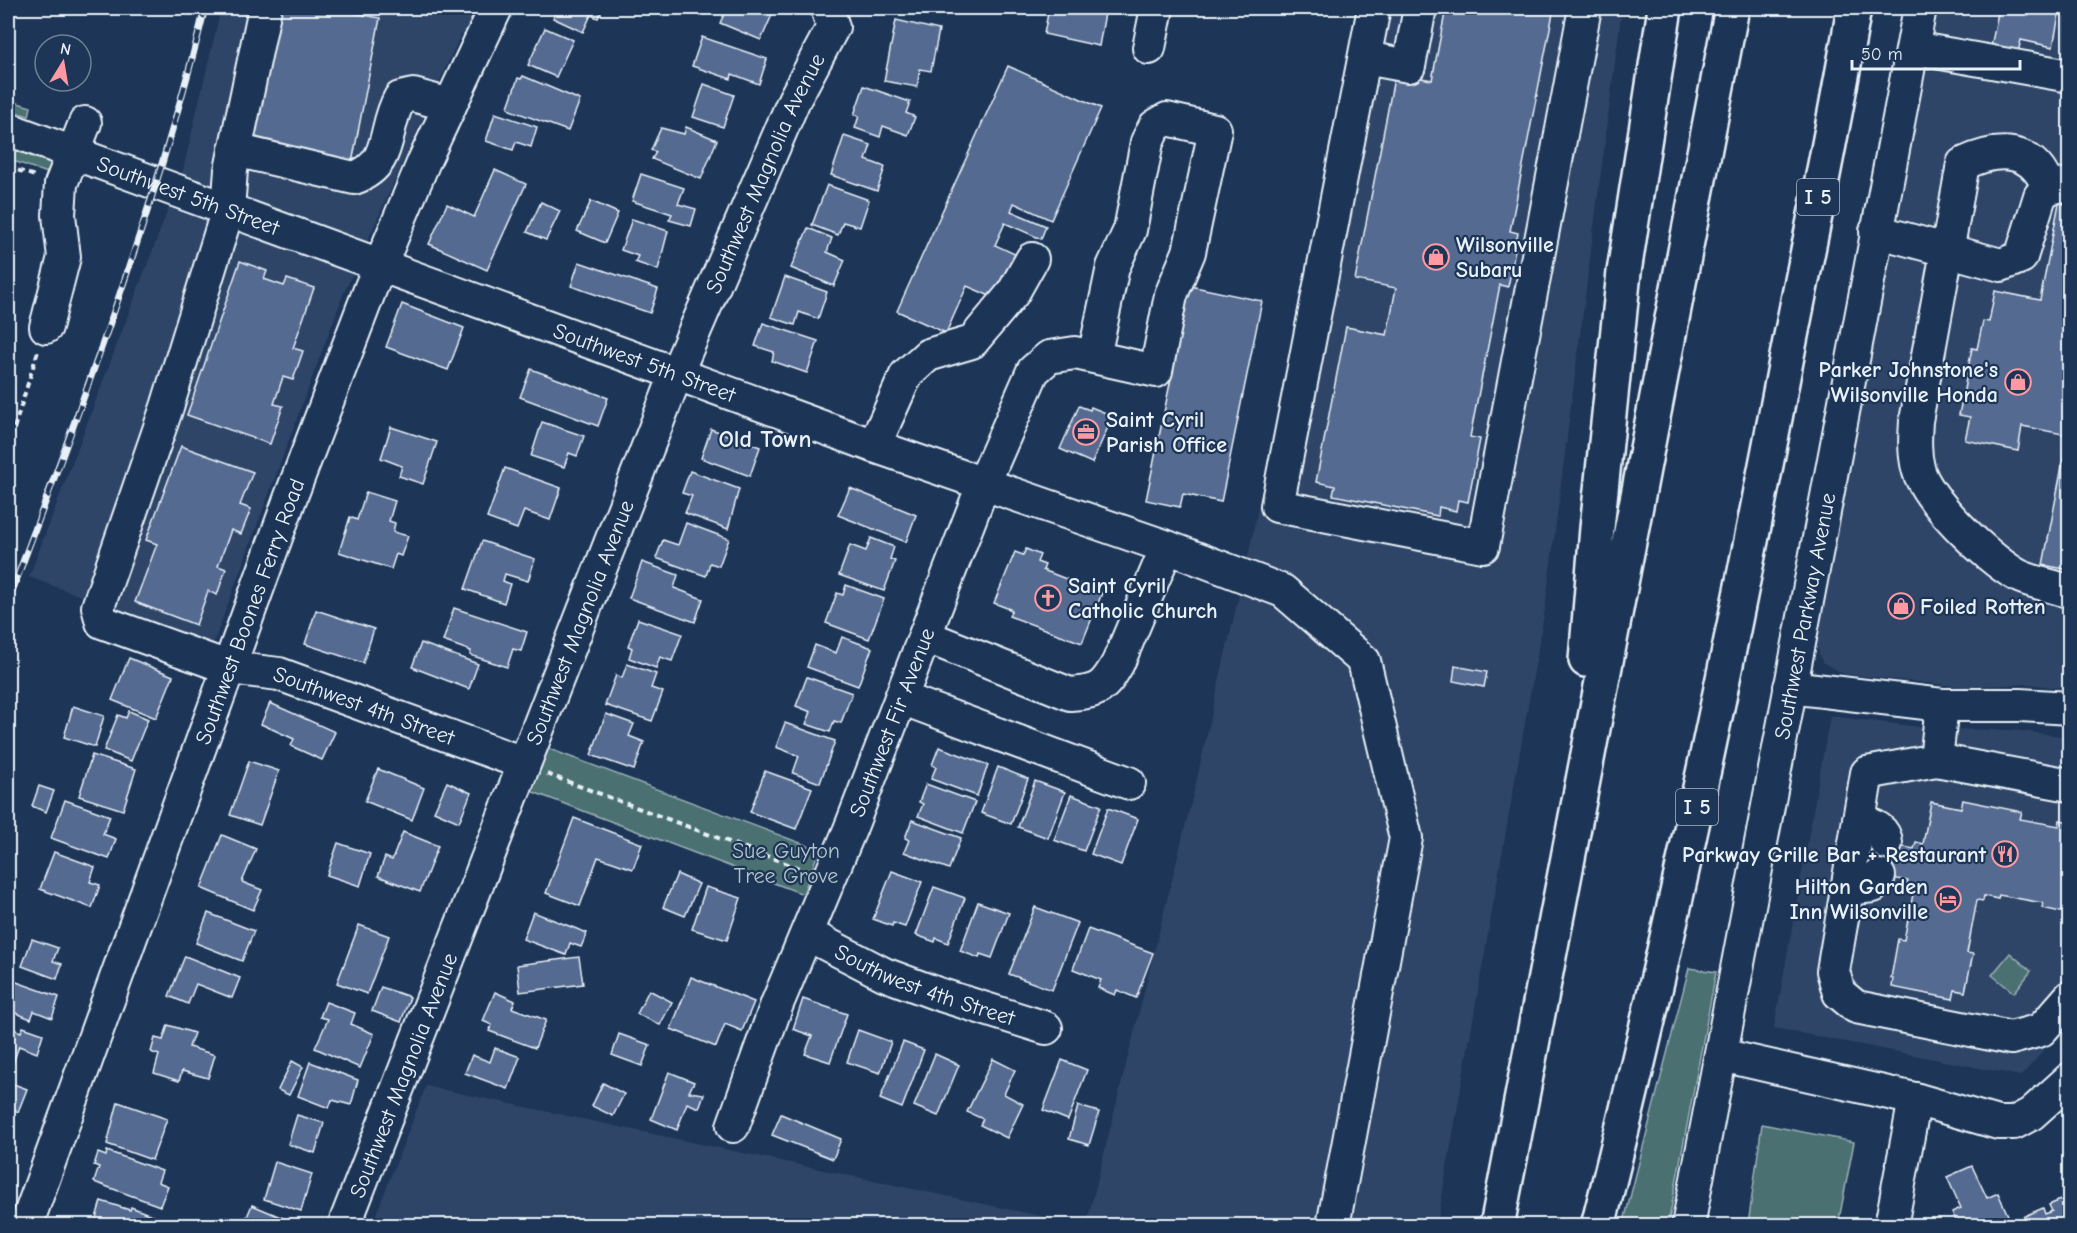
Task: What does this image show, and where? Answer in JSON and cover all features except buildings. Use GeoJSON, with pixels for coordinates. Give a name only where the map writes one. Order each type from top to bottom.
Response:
{"type":"FeatureCollection","features":[{"type":"Feature","properties":{"kind":"highway"},"geometry":{"type":"LineString","coordinates":[[1573,820],[1613,366],[1624,272],[1665,8]]}},
{"type":"Feature","properties":{"kind":"highway"},"geometry":{"type":"LineString","coordinates":[[1497,1226],[1573,820],[1732,8]]}},
{"type":"Feature","properties":{"kind":"highway","name":"I 5"},"geometry":{"type":"LineString","coordinates":[[1598,1226],[1630,1099],[1695,814],[1759,501],[1854,8]]}},
{"type":"Feature","properties":{"kind":"street"},"geometry":{"type":"LineString","coordinates":[[228,209],[235,150],[265,8]]}},
{"type":"Feature","properties":{"kind":"street","name":"Southwest Boones Ferry Road"},"geometry":{"type":"LineString","coordinates":[[20,1219],[230,668],[290,499],[381,264],[450,105],[496,8]]}},
{"type":"Feature","properties":{"kind":"street"},"geometry":{"type":"LineString","coordinates":[[1149,48],[1157,8]]}},
{"type":"Feature","properties":{"kind":"street"},"geometry":{"type":"LineString","coordinates":[[1374,8],[1277,506],[1483,546],[1585,8]]}},
{"type":"Feature","properties":{"kind":"street"},"geometry":{"type":"LineString","coordinates":[[1365,58],[1408,66],[1420,8]]}},
{"type":"Feature","properties":{"kind":"street","name":"Southwest Parkway Avenue"},"geometry":{"type":"LineString","coordinates":[[1688,1226],[1920,8]]}},
{"type":"Feature","properties":{"kind":"street","name":"Southwest Magnolia Avenue"},"geometry":{"type":"LineString","coordinates":[[344,1226],[677,372],[830,17]]}},
{"type":"Feature","properties":{"kind":"street"},"geometry":{"type":"LineString","coordinates":[[1912,48],[2070,76]]}},
{"type":"Feature","properties":{"kind":"street"},"geometry":{"type":"LineString","coordinates":[[235,150],[354,178],[370,172],[381,159],[392,112],[400,98],[413,95],[450,105]]}},
{"type":"Feature","properties":{"kind":"street","name":"Southwest Fir Avenue"},"geometry":{"type":"LineString","coordinates":[[734,1126],[777,1004],[830,879],[983,485],[1033,371],[1049,357],[1075,353],[1094,357],[1156,370],[1171,295],[1189,252],[1215,130],[1167,119],[1155,126],[1147,142],[1130,230],[1113,267],[1094,357]]}},
{"type":"Feature","properties":{"kind":"street","name":"Southwest 5th Street"},"geometry":{"type":"LineString","coordinates":[[8,129],[79,137],[228,209],[874,446],[1167,547],[1283,591],[1364,662],[1406,838],[1333,1226]]}},
{"type":"Feature","properties":{"kind":"street"},"geometry":{"type":"LineString","coordinates":[[46,327],[64,257],[59,199],[79,137]]}},
{"type":"Feature","properties":{"kind":"street"},"geometry":{"type":"LineString","coordinates":[[1876,231],[1949,250],[2001,265],[2021,257],[2040,196],[2059,186],[2020,156],[2000,151],[1982,154],[1963,164],[1949,250],[1916,422],[1915,444],[1918,470],[1932,495],[1990,557],[2018,576],[2070,592]]}},
{"type":"Feature","properties":{"kind":"street","name":"Southwest 4th Street"},"geometry":{"type":"LineString","coordinates":[[228,209],[167,407],[98,606],[102,622],[230,668],[279,674],[523,763]]}},
{"type":"Feature","properties":{"kind":"street"},"geometry":{"type":"LineString","coordinates":[[874,446],[906,375],[928,355],[972,342],[1013,293],[1032,259]]}},
{"type":"Feature","properties":{"kind":"street"},"geometry":{"type":"LineString","coordinates":[[925,636],[1070,694],[1094,692],[1108,681],[1118,663],[1167,547]]}},
{"type":"Feature","properties":{"kind":"street"},"geometry":{"type":"LineString","coordinates":[[1790,687],[1942,705],[2020,705],[2070,708]]}},
{"type":"Feature","properties":{"kind":"street"},"geometry":{"type":"LineString","coordinates":[[901,698],[1129,783]]}},
{"type":"Feature","properties":{"kind":"street"},"geometry":{"type":"LineString","coordinates":[[1936,760],[1942,705]]}},
{"type":"Feature","properties":{"kind":"street"},"geometry":{"type":"LineString","coordinates":[[2070,785],[1936,760],[1867,773],[1833,971],[1839,993],[1856,1007],[2011,1038],[2042,1030],[2070,998]]}},
{"type":"Feature","properties":{"kind":"street"},"geometry":{"type":"LineString","coordinates":[[1859,820],[1878,828],[1885,836],[1886,843]]}},
{"type":"Feature","properties":{"kind":"street"},"geometry":{"type":"LineString","coordinates":[[1847,889],[1873,886],[1879,876]]}},
{"type":"Feature","properties":{"kind":"street","name":"Southwest 4th Street"},"geometry":{"type":"LineString","coordinates":[[807,934],[884,974],[938,994],[1046,1028]]}},
{"type":"Feature","properties":{"kind":"street"},"geometry":{"type":"LineString","coordinates":[[1721,1055],[1915,1099],[1998,1122],[2014,1123],[2046,1102],[2070,1079]]}},
{"type":"Feature","properties":{"kind":"street"},"geometry":{"type":"LineString","coordinates":[[1891,1226],[1915,1099]]}},
{"type":"Feature","properties":{"kind":"path"},"geometry":{"type":"LineString","coordinates":[[8,448],[46,327]]}},
{"type":"Feature","properties":{"kind":"path"},"geometry":{"type":"LineString","coordinates":[[523,763],[561,780],[830,879]]}},
{"type":"Feature","properties":{"kind":"shaded area"},"geometry":{"type":"Polygon","coordinates":[[[221,8],[482,8],[471,32],[461,34],[343,295],[213,644],[29,577],[183,170],[221,8]]]}},
{"type":"Feature","properties":{"kind":"shaded area"},"geometry":{"type":"Polygon","coordinates":[[[1361,8],[1622,8],[1545,609],[1437,1225],[1086,1226],[1194,791],[1250,547],[1361,8]]]}},
{"type":"Feature","properties":{"kind":"shaded area"},"geometry":{"type":"Polygon","coordinates":[[[1935,8],[2069,8],[2069,689],[2028,684],[1965,687],[1844,674],[1822,662],[1814,637],[1935,8]]]}},
{"type":"Feature","properties":{"kind":"shaded area"},"geometry":{"type":"Polygon","coordinates":[[[1830,716],[1936,729],[2012,730],[2069,737],[2069,1022],[2021,1076],[1774,1028],[1830,716]]]}},
{"type":"Feature","properties":{"kind":"shaded area"},"geometry":{"type":"Polygon","coordinates":[[[426,1086],[1083,1225],[372,1225],[426,1086]]]}},
{"type":"Feature","properties":{"kind":"green space"},"geometry":{"type":"Polygon","coordinates":[[[8,100],[31,107],[29,116],[8,110],[8,100]]]}},
{"type":"Feature","properties":{"kind":"green space"},"geometry":{"type":"Polygon","coordinates":[[[8,148],[50,163],[53,175],[8,159],[8,148]]]}},
{"type":"Feature","properties":{"kind":"green space","name":"Sue Guyton Tree Grove"},"geometry":{"type":"Polygon","coordinates":[[[544,747],[819,850],[803,894],[528,790],[544,747]]]}},
{"type":"Feature","properties":{"kind":"green space"},"geometry":{"type":"Polygon","coordinates":[[[2010,953],[2031,971],[2014,993],[1992,975],[2010,953]]]}},
{"type":"Feature","properties":{"kind":"green space"},"geometry":{"type":"Polygon","coordinates":[[[1689,968],[1716,972],[1668,1225],[1623,1225],[1689,968]]]}},
{"type":"Feature","properties":{"kind":"green space"},"geometry":{"type":"Polygon","coordinates":[[[1762,1124],[1854,1142],[1838,1225],[1748,1225],[1762,1124]]]}},
{"type":"Feature","properties":{"kind":"railway"},"geometry":{"type":"LineString","coordinates":[[8,602],[89,382],[140,234],[205,8]]}},
{"type":"Feature","properties":{"kind":"place","name":"Wilsonville Subaru"},"geometry":{"type":"Point","coordinates":[1436,257]}},
{"type":"Feature","properties":{"kind":"place","name":"Parker Johnstone's Wilsonville Honda"},"geometry":{"type":"Point","coordinates":[2018,382]}},
{"type":"Feature","properties":{"kind":"place","name":"Saint Cyril Parish Office"},"geometry":{"type":"Point","coordinates":[1086,432]}},
{"type":"Feature","properties":{"kind":"place","name":"Saint Cyril Catholic Church"},"geometry":{"type":"Point","coordinates":[1048,598]}},
{"type":"Feature","properties":{"kind":"place","name":"Foiled Rotten"},"geometry":{"type":"Point","coordinates":[1901,606]}},
{"type":"Feature","properties":{"kind":"place","name":"Parkway Grille Bar + Restaurant"},"geometry":{"type":"Point","coordinates":[2005,854]}},
{"type":"Feature","properties":{"kind":"place","name":"Hilton Garden Inn Wilsonville"},"geometry":{"type":"Point","coordinates":[1948,899]}},
{"type":"Feature","properties":{"kind":"district","name":"Old Town"},"geometry":{"type":"Point","coordinates":[765,439]}}]}
